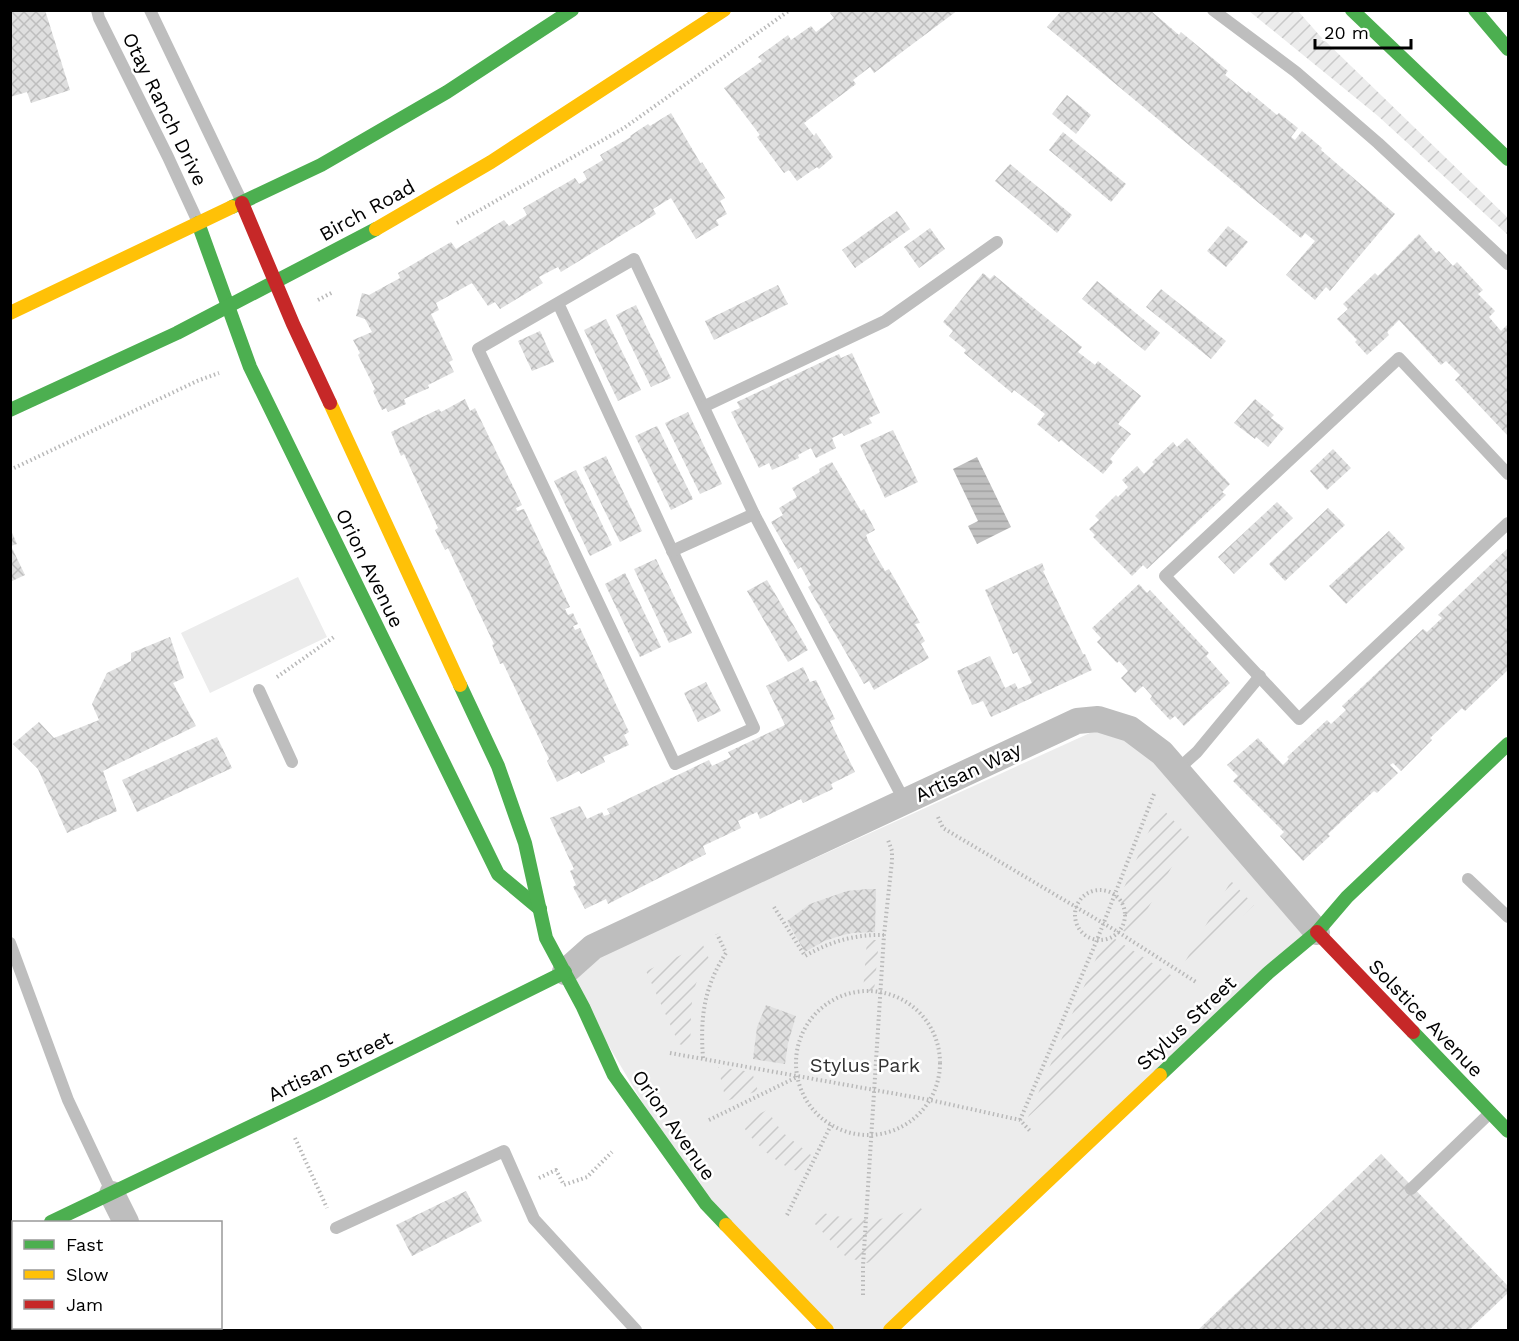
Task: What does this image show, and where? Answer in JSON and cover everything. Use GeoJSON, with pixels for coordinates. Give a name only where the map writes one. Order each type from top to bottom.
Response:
{"type":"FeatureCollection","features":[{"type":"Feature","properties":{"kind":"street"},"geometry":{"type":"LineString","coordinates":[[10,313],[312,170],[447,92],[572,10]]}},
{"type":"Feature","properties":{"kind":"street","name":"Birch Road"},"geometry":{"type":"LineString","coordinates":[[10,410],[177,333],[353,242],[491,162],[724,10]]}},
{"type":"Feature","properties":{"kind":"street"},"geometry":{"type":"LineString","coordinates":[[1352,10],[1509,159]]}},
{"type":"Feature","properties":{"kind":"street"},"geometry":{"type":"LineString","coordinates":[[1475,10],[1509,49]]}},
{"type":"Feature","properties":{"kind":"street","name":"Orion Avenue"},"geometry":{"type":"LineString","coordinates":[[242,203],[275,282],[498,766],[525,843],[546,938],[565,972],[614,1075],[706,1204],[827,1330]]}},
{"type":"Feature","properties":{"kind":"street","name":"Orion Avenue"},"geometry":{"type":"LineString","coordinates":[[198,223],[250,367],[498,873],[540,909]]}},
{"type":"Feature","properties":{"kind":"street","name":"Artisan Way"},"geometry":{"type":"LineString","coordinates":[[565,972],[593,947],[1077,721],[1098,719],[1130,729],[1162,753],[1317,932]]}},
{"type":"Feature","properties":{"kind":"street","name":"Stylus Street"},"geometry":{"type":"LineString","coordinates":[[890,1330],[1268,973],[1317,932],[1347,897],[1509,744]]}},
{"type":"Feature","properties":{"kind":"street","name":"Solstice Avenue"},"geometry":{"type":"LineString","coordinates":[[1317,932],[1509,1131]]}},
{"type":"Feature","properties":{"kind":"street","name":"Artisan Street"},"geometry":{"type":"LineString","coordinates":[[112,1194],[565,972]]}},
{"type":"Feature","properties":{"kind":"street"},"geometry":{"type":"LineString","coordinates":[[54,1221],[112,1194],[126,1221]]}},
{"type":"Feature","properties":{"kind":"lane","name":"Otay Ranch Drive"},"geometry":{"type":"LineString","coordinates":[[97,10],[198,223]]}},
{"type":"Feature","properties":{"kind":"lane","name":"Otay Ranch Drive"},"geometry":{"type":"LineString","coordinates":[[150,10],[242,203]]}},
{"type":"Feature","properties":{"kind":"lane"},"geometry":{"type":"LineString","coordinates":[[1213,10],[1296,72],[1378,143],[1509,264]]}},
{"type":"Feature","properties":{"kind":"lane"},"geometry":{"type":"LineString","coordinates":[[705,406],[885,321],[997,242]]}},
{"type":"Feature","properties":{"kind":"lane"},"geometry":{"type":"LineString","coordinates":[[558,303],[754,728],[675,764],[478,349],[634,259],[754,514],[915,797]]}},
{"type":"Feature","properties":{"kind":"lane"},"geometry":{"type":"LineString","coordinates":[[1509,474],[1399,358],[1165,576],[1299,719],[1509,523]]}},
{"type":"Feature","properties":{"kind":"lane"},"geometry":{"type":"LineString","coordinates":[[672,551],[754,514]]}},
{"type":"Feature","properties":{"kind":"lane"},"geometry":{"type":"LineString","coordinates":[[1177,771],[1197,752],[1260,676]]}},
{"type":"Feature","properties":{"kind":"lane"},"geometry":{"type":"LineString","coordinates":[[259,690],[292,762]]}},
{"type":"Feature","properties":{"kind":"lane"},"geometry":{"type":"LineString","coordinates":[[1468,879],[1509,917]]}},
{"type":"Feature","properties":{"kind":"lane"},"geometry":{"type":"LineString","coordinates":[[10,943],[68,1100],[112,1194]]}},
{"type":"Feature","properties":{"kind":"lane"},"geometry":{"type":"LineString","coordinates":[[1412,1189],[1491,1113]]}},
{"type":"Feature","properties":{"kind":"lane"},"geometry":{"type":"LineString","coordinates":[[336,1228],[504,1151],[534,1219],[636,1330]]}},
{"type":"Feature","properties":{"kind":"path"},"geometry":{"type":"LineString","coordinates":[[451,226],[624,128],[790,10]]}},
{"type":"Feature","properties":{"kind":"path"},"geometry":{"type":"LineString","coordinates":[[314,303],[342,288]]}},
{"type":"Feature","properties":{"kind":"path"},"geometry":{"type":"LineString","coordinates":[[10,470],[196,381],[226,371]]}},
{"type":"Feature","properties":{"kind":"path"},"geometry":{"type":"LineString","coordinates":[[259,690],[334,637]]}},
{"type":"Feature","properties":{"kind":"path"},"geometry":{"type":"LineString","coordinates":[[1020,1120],[1097,940],[1154,794]]}},
{"type":"Feature","properties":{"kind":"path"},"geometry":{"type":"LineString","coordinates":[[915,797],[943,828],[1118,932],[1196,982]]}},
{"type":"Feature","properties":{"kind":"path"},"geometry":{"type":"LineString","coordinates":[[863,1295],[880,992],[892,851],[875,815]]}},
{"type":"Feature","properties":{"kind":"path"},"geometry":{"type":"LineString","coordinates":[[1099,890],[1114,895],[1123,906],[1125,913],[1123,927],[1112,937],[1097,940],[1088,937],[1077,925],[1076,908],[1084,896],[1092,892],[1099,890]]}},
{"type":"Feature","properties":{"kind":"path"},"geometry":{"type":"LineString","coordinates":[[774,907],[804,956],[842,939],[871,934],[884,935]]}},
{"type":"Feature","properties":{"kind":"path"},"geometry":{"type":"LineString","coordinates":[[703,1058],[702,1018],[707,993],[714,972],[726,953],[717,934]]}},
{"type":"Feature","properties":{"kind":"path"},"geometry":{"type":"LineString","coordinates":[[855,992],[880,992],[893,995],[909,1004],[924,1017],[939,1051],[940,1071],[930,1100],[909,1122],[890,1131],[871,1135],[851,1133],[831,1125],[816,1113],[804,1096],[797,1077],[796,1061],[799,1044],[814,1015],[837,998],[855,992]]}},
{"type":"Feature","properties":{"kind":"path"},"geometry":{"type":"LineString","coordinates":[[670,1053],[930,1100],[1020,1120],[1031,1132]]}},
{"type":"Feature","properties":{"kind":"path"},"geometry":{"type":"LineString","coordinates":[[709,1120],[797,1077]]}},
{"type":"Feature","properties":{"kind":"path"},"geometry":{"type":"LineString","coordinates":[[282,1110],[336,1228]]}},
{"type":"Feature","properties":{"kind":"path"},"geometry":{"type":"LineString","coordinates":[[787,1215],[831,1125]]}},
{"type":"Feature","properties":{"kind":"path"},"geometry":{"type":"LineString","coordinates":[[529,1182],[556,1170],[564,1185],[587,1177],[612,1152]]}},
{"type":"Feature","properties":{"kind":"green space"},"geometry":{"type":"Polygon","coordinates":[[[1249,11],[1298,11],[1320,36],[1508,218],[1508,235],[1378,116],[1249,11]]]}},
{"type":"Feature","properties":{"kind":"green space"},"geometry":{"type":"Polygon","coordinates":[[[298,577],[327,637],[210,693],[181,633],[298,577]]]}},
{"type":"Feature","properties":{"kind":"green space","name":"Stylus Park"},"geometry":{"type":"Polygon","coordinates":[[[1103,727],[1134,735],[1317,932],[890,1330],[827,1330],[693,1188],[565,972],[1103,727]]]}},
{"type":"Feature","properties":{"kind":"green space"},"geometry":{"type":"Polygon","coordinates":[[[1160,806],[1189,837],[1132,936],[1120,929],[1124,922],[1124,914],[1119,899],[1160,806]]]}},
{"type":"Feature","properties":{"kind":"green space"},"geometry":{"type":"Polygon","coordinates":[[[1231,881],[1254,905],[1185,969],[1182,967],[1231,881]]]}},
{"type":"Feature","properties":{"kind":"green space"},"geometry":{"type":"Polygon","coordinates":[[[1112,937],[1177,979],[1028,1117],[1104,940],[1112,937]]]}},
{"type":"Feature","properties":{"kind":"green space"},"geometry":{"type":"Polygon","coordinates":[[[867,940],[879,940],[874,991],[863,992],[867,940]]]}},
{"type":"Feature","properties":{"kind":"green space"},"geometry":{"type":"Polygon","coordinates":[[[703,945],[710,961],[697,980],[694,991],[690,1048],[679,1044],[646,971],[703,945]]]}},
{"type":"Feature","properties":{"kind":"green space"},"geometry":{"type":"Polygon","coordinates":[[[718,1067],[752,1072],[758,1091],[726,1101],[718,1067]]]}},
{"type":"Feature","properties":{"kind":"green space"},"geometry":{"type":"Polygon","coordinates":[[[767,1110],[782,1132],[811,1155],[800,1172],[791,1169],[766,1152],[741,1123],[767,1110]]]}},
{"type":"Feature","properties":{"kind":"green space"},"geometry":{"type":"Polygon","coordinates":[[[918,1205],[927,1215],[879,1259],[867,1263],[846,1257],[814,1223],[823,1213],[859,1219],[884,1218],[895,1216],[918,1205]]]}},
{"type":"Feature","properties":{"kind":"shaded area"},"geometry":{"type":"Polygon","coordinates":[[[977,457],[1011,527],[977,544],[968,526],[978,521],[953,469],[977,457]]]}},
{"type":"Feature","properties":{"kind":"building"},"geometry":{"type":"Polygon","coordinates":[[[10,10],[45,10],[70,90],[31,103],[27,92],[10,97],[10,10]]]}},
{"type":"Feature","properties":{"kind":"building"},"geometry":{"type":"Polygon","coordinates":[[[833,10],[958,10],[874,73],[870,67],[853,80],[856,84],[804,123],[814,136],[816,133],[833,157],[819,169],[817,167],[797,181],[789,170],[784,173],[757,137],[760,135],[724,88],[762,61],[758,57],[788,35],[791,40],[811,26],[816,32],[834,18],[830,13],[833,10]]]}},
{"type":"Feature","properties":{"kind":"building"},"geometry":{"type":"Polygon","coordinates":[[[1062,10],[1150,10],[1179,35],[1181,32],[1228,71],[1225,75],[1247,93],[1248,91],[1277,115],[1279,113],[1298,128],[1291,137],[1295,140],[1302,131],[1395,214],[1330,291],[1326,287],[1315,300],[1286,275],[1315,241],[1305,233],[1301,238],[1047,27],[1062,10]]]}},
{"type":"Feature","properties":{"kind":"building"},"geometry":{"type":"Polygon","coordinates":[[[1067,95],[1091,115],[1076,134],[1052,114],[1067,95]]]}},
{"type":"Feature","properties":{"kind":"building"},"geometry":{"type":"Polygon","coordinates":[[[671,113],[701,164],[702,162],[725,198],[720,201],[727,214],[716,220],[719,225],[696,239],[671,198],[653,209],[656,214],[561,272],[558,267],[539,277],[543,283],[500,309],[495,302],[488,306],[472,283],[436,303],[439,310],[431,314],[453,360],[449,362],[454,372],[428,385],[429,388],[404,399],[406,404],[388,412],[386,408],[382,410],[353,340],[372,332],[365,319],[356,316],[362,293],[369,295],[400,278],[398,273],[451,242],[456,249],[504,220],[509,226],[527,215],[523,208],[575,178],[579,184],[587,179],[583,172],[603,160],[600,155],[648,124],[650,126],[671,113]]]}},
{"type":"Feature","properties":{"kind":"building"},"geometry":{"type":"Polygon","coordinates":[[[1063,132],[1126,184],[1111,202],[1049,150],[1063,132]]]}},
{"type":"Feature","properties":{"kind":"building"},"geometry":{"type":"Polygon","coordinates":[[[1010,164],[1072,215],[1057,233],[995,181],[1010,164]]]}},
{"type":"Feature","properties":{"kind":"building"},"geometry":{"type":"Polygon","coordinates":[[[897,211],[910,229],[855,268],[842,250],[897,211]]]}},
{"type":"Feature","properties":{"kind":"building"},"geometry":{"type":"Polygon","coordinates":[[[1228,226],[1248,242],[1226,267],[1207,251],[1228,226]]]}},
{"type":"Feature","properties":{"kind":"building"},"geometry":{"type":"Polygon","coordinates":[[[930,228],[945,249],[919,268],[904,247],[930,228]]]}},
{"type":"Feature","properties":{"kind":"building"},"geometry":{"type":"Polygon","coordinates":[[[1419,234],[1436,253],[1439,251],[1453,266],[1457,262],[1483,290],[1478,294],[1495,311],[1489,317],[1501,331],[1508,324],[1508,436],[1455,380],[1460,375],[1446,361],[1441,365],[1399,320],[1387,332],[1389,335],[1367,355],[1355,342],[1357,340],[1337,319],[1348,309],[1343,304],[1375,273],[1378,276],[1419,234]]]}},
{"type":"Feature","properties":{"kind":"building"},"geometry":{"type":"Polygon","coordinates":[[[983,273],[990,279],[994,275],[1082,347],[1078,352],[1095,365],[1098,361],[1141,396],[1118,424],[1131,434],[1110,459],[1113,462],[1103,474],[1037,424],[1045,414],[1014,390],[1012,393],[964,353],[966,350],[949,336],[953,331],[943,322],[983,273]]]}},
{"type":"Feature","properties":{"kind":"building"},"geometry":{"type":"Polygon","coordinates":[[[1097,281],[1160,333],[1145,351],[1082,299],[1097,281]]]}},
{"type":"Feature","properties":{"kind":"building"},"geometry":{"type":"Polygon","coordinates":[[[778,285],[788,304],[714,340],[705,321],[778,285]]]}},
{"type":"Feature","properties":{"kind":"building"},"geometry":{"type":"Polygon","coordinates":[[[1161,289],[1226,341],[1211,359],[1146,307],[1161,289]]]}},
{"type":"Feature","properties":{"kind":"building"},"geometry":{"type":"Polygon","coordinates":[[[636,305],[671,378],[651,387],[616,315],[636,305]]]}},
{"type":"Feature","properties":{"kind":"building"},"geometry":{"type":"Polygon","coordinates":[[[606,319],[641,390],[618,401],[584,330],[606,319]]]}},
{"type":"Feature","properties":{"kind":"building"},"geometry":{"type":"Polygon","coordinates":[[[540,331],[554,362],[532,371],[518,341],[540,331]]]}},
{"type":"Feature","properties":{"kind":"building"},"geometry":{"type":"Polygon","coordinates":[[[852,353],[880,413],[869,418],[872,423],[844,436],[842,433],[832,438],[836,448],[816,458],[811,448],[798,455],[799,458],[772,470],[769,463],[759,468],[731,412],[740,408],[737,402],[839,354],[841,358],[852,353]]]}},
{"type":"Feature","properties":{"kind":"building"},"geometry":{"type":"Polygon","coordinates":[[[465,399],[470,411],[475,408],[522,505],[516,508],[517,511],[524,509],[570,607],[565,609],[568,615],[573,613],[578,624],[573,626],[575,630],[580,628],[629,732],[624,735],[629,745],[603,757],[605,762],[581,774],[579,771],[557,782],[547,761],[549,759],[503,663],[500,664],[492,645],[494,644],[448,548],[445,550],[435,530],[438,528],[404,454],[401,456],[391,432],[439,409],[441,412],[465,399]]]}},
{"type":"Feature","properties":{"kind":"building"},"geometry":{"type":"Polygon","coordinates":[[[1255,399],[1274,415],[1271,418],[1284,428],[1268,447],[1234,423],[1255,399]]]}},
{"type":"Feature","properties":{"kind":"building"},"geometry":{"type":"Polygon","coordinates":[[[688,412],[722,484],[700,494],[665,423],[688,412]]]}},
{"type":"Feature","properties":{"kind":"building"},"geometry":{"type":"Polygon","coordinates":[[[657,426],[693,499],[671,510],[635,436],[657,426]]]}},
{"type":"Feature","properties":{"kind":"building"},"geometry":{"type":"Polygon","coordinates":[[[893,430],[918,482],[885,498],[860,445],[893,430]]]}},
{"type":"Feature","properties":{"kind":"building"},"geometry":{"type":"Polygon","coordinates":[[[1187,438],[1230,484],[1222,492],[1226,495],[1147,569],[1143,565],[1132,576],[1093,537],[1095,535],[1089,529],[1099,520],[1095,516],[1116,495],[1118,497],[1128,487],[1122,480],[1137,466],[1144,474],[1154,464],[1152,462],[1173,442],[1177,447],[1187,438]]]}},
{"type":"Feature","properties":{"kind":"building"},"geometry":{"type":"Polygon","coordinates":[[[1333,449],[1351,468],[1327,490],[1310,471],[1333,449]]]}},
{"type":"Feature","properties":{"kind":"building"},"geometry":{"type":"Polygon","coordinates":[[[606,456],[642,531],[620,542],[583,467],[606,456]]]}},
{"type":"Feature","properties":{"kind":"building"},"geometry":{"type":"Polygon","coordinates":[[[832,462],[861,511],[864,509],[875,530],[866,535],[869,543],[885,571],[889,569],[920,623],[915,624],[925,641],[921,644],[929,658],[874,690],[869,681],[864,684],[808,587],[811,585],[801,567],[798,569],[771,522],[783,515],[779,508],[797,497],[792,488],[820,472],[819,469],[832,462]]]}},
{"type":"Feature","properties":{"kind":"building"},"geometry":{"type":"Polygon","coordinates":[[[576,470],[612,545],[590,556],[554,481],[576,470]]]}},
{"type":"Feature","properties":{"kind":"building"},"geometry":{"type":"Polygon","coordinates":[[[1277,502],[1293,518],[1234,574],[1218,557],[1277,502]]]}},
{"type":"Feature","properties":{"kind":"building"},"geometry":{"type":"Polygon","coordinates":[[[1328,508],[1345,525],[1285,581],[1269,564],[1328,508]]]}},
{"type":"Feature","properties":{"kind":"building"},"geometry":{"type":"Polygon","coordinates":[[[10,528],[17,544],[11,546],[25,575],[10,582],[10,528]]]}},
{"type":"Feature","properties":{"kind":"building"},"geometry":{"type":"Polygon","coordinates":[[[1389,531],[1405,548],[1346,604],[1329,586],[1389,531]]]}},
{"type":"Feature","properties":{"kind":"building"},"geometry":{"type":"Polygon","coordinates":[[[1508,548],[1508,670],[1465,711],[1462,708],[1430,738],[1432,740],[1401,771],[1393,763],[1390,765],[1398,773],[1377,793],[1374,791],[1303,861],[1280,836],[1284,832],[1233,781],[1238,776],[1227,765],[1258,738],[1283,765],[1289,759],[1287,757],[1327,720],[1331,724],[1346,710],[1342,706],[1423,629],[1427,632],[1442,618],[1438,615],[1508,548]]]}},
{"type":"Feature","properties":{"kind":"building"},"geometry":{"type":"Polygon","coordinates":[[[656,559],[692,633],[669,643],[634,569],[656,559]]]}},
{"type":"Feature","properties":{"kind":"building"},"geometry":{"type":"Polygon","coordinates":[[[1042,563],[1045,570],[1043,571],[1092,670],[991,717],[983,701],[972,705],[957,671],[990,656],[1005,688],[1015,683],[1018,689],[1032,683],[1017,652],[1013,654],[985,590],[1042,563]]]}},
{"type":"Feature","properties":{"kind":"building"},"geometry":{"type":"Polygon","coordinates":[[[625,573],[661,647],[640,657],[605,584],[625,573]]]}},
{"type":"Feature","properties":{"kind":"building"},"geometry":{"type":"Polygon","coordinates":[[[767,580],[808,650],[788,662],[747,591],[767,580]]]}},
{"type":"Feature","properties":{"kind":"building"},"geometry":{"type":"Polygon","coordinates":[[[1139,584],[1147,593],[1150,590],[1209,653],[1206,656],[1230,683],[1184,726],[1175,716],[1170,720],[1150,699],[1152,696],[1143,686],[1135,693],[1121,678],[1128,671],[1097,642],[1101,638],[1092,628],[1139,584]]]}},
{"type":"Feature","properties":{"kind":"building"},"geometry":{"type":"Polygon","coordinates":[[[170,637],[184,678],[173,683],[196,726],[103,771],[117,811],[67,833],[38,769],[13,744],[39,722],[54,738],[99,720],[92,704],[107,673],[131,661],[131,653],[170,637]]]}},
{"type":"Feature","properties":{"kind":"building"},"geometry":{"type":"Polygon","coordinates":[[[803,667],[810,682],[816,680],[835,719],[830,721],[855,772],[831,784],[833,789],[803,803],[801,799],[760,819],[757,812],[738,821],[741,828],[703,846],[706,854],[608,904],[606,899],[585,909],[573,887],[576,885],[570,871],[574,869],[550,818],[580,806],[587,819],[602,812],[604,816],[610,814],[607,809],[709,760],[712,766],[731,757],[728,752],[785,725],[766,686],[803,667]]]}},
{"type":"Feature","properties":{"kind":"building"},"geometry":{"type":"Polygon","coordinates":[[[706,682],[721,711],[698,722],[684,693],[706,682]]]}},
{"type":"Feature","properties":{"kind":"building"},"geometry":{"type":"Polygon","coordinates":[[[217,737],[232,768],[137,812],[122,780],[217,737]]]}},
{"type":"Feature","properties":{"kind":"building"},"geometry":{"type":"Polygon","coordinates":[[[876,889],[875,932],[843,935],[824,941],[805,952],[787,921],[810,904],[847,891],[876,889]]]}},
{"type":"Feature","properties":{"kind":"building"},"geometry":{"type":"Polygon","coordinates":[[[766,1005],[796,1016],[785,1064],[753,1059],[757,1027],[766,1005]]]}},
{"type":"Feature","properties":{"kind":"building"},"geometry":{"type":"Polygon","coordinates":[[[1381,1154],[1508,1286],[1508,1293],[1469,1330],[1198,1330],[1381,1154]]]}},
{"type":"Feature","properties":{"kind":"building"},"geometry":{"type":"Polygon","coordinates":[[[466,1191],[482,1221],[412,1256],[396,1225],[466,1191]]]}},
{"type":"Feature","properties":{"kind":"traffic: fast"},"geometry":{"type":"LineString","coordinates":[[232,207],[321,165],[447,92],[572,10]]}},
{"type":"Feature","properties":{"kind":"traffic: fast"},"geometry":{"type":"LineString","coordinates":[[1352,10],[1508,159]]}},
{"type":"Feature","properties":{"kind":"traffic: fast"},"geometry":{"type":"LineString","coordinates":[[1475,10],[1508,49]]}},
{"type":"Feature","properties":{"kind":"traffic: fast"},"geometry":{"type":"LineString","coordinates":[[198,223],[250,367],[498,874],[540,909]]}},
{"type":"Feature","properties":{"kind":"traffic: fast"},"geometry":{"type":"LineString","coordinates":[[10,410],[177,333],[376,229]]}},
{"type":"Feature","properties":{"kind":"traffic: fast"},"geometry":{"type":"LineString","coordinates":[[460,685],[498,766],[525,843],[546,938],[583,1007],[614,1075],[706,1204],[726,1225]]}},
{"type":"Feature","properties":{"kind":"traffic: fast"},"geometry":{"type":"LineString","coordinates":[[1160,1075],[1268,973],[1317,932],[1347,897],[1508,744]]}},
{"type":"Feature","properties":{"kind":"traffic: fast"},"geometry":{"type":"LineString","coordinates":[[53,1221],[323,1092],[565,972]]}},
{"type":"Feature","properties":{"kind":"traffic: fast"},"geometry":{"type":"LineString","coordinates":[[1413,1032],[1508,1131]]}},
{"type":"Feature","properties":{"kind":"traffic: slow"},"geometry":{"type":"LineString","coordinates":[[376,229],[491,162],[724,10]]}},
{"type":"Feature","properties":{"kind":"traffic: slow"},"geometry":{"type":"LineString","coordinates":[[10,313],[232,207]]}},
{"type":"Feature","properties":{"kind":"traffic: slow"},"geometry":{"type":"LineString","coordinates":[[330,403],[460,685]]}},
{"type":"Feature","properties":{"kind":"traffic: slow"},"geometry":{"type":"LineString","coordinates":[[890,1330],[1160,1075]]}},
{"type":"Feature","properties":{"kind":"traffic: slow"},"geometry":{"type":"LineString","coordinates":[[726,1225],[827,1330]]}},
{"type":"Feature","properties":{"kind":"traffic: jam"},"geometry":{"type":"LineString","coordinates":[[242,203],[293,324],[330,403]]}},
{"type":"Feature","properties":{"kind":"traffic: jam"},"geometry":{"type":"LineString","coordinates":[[1317,932],[1413,1032]]}}]}
